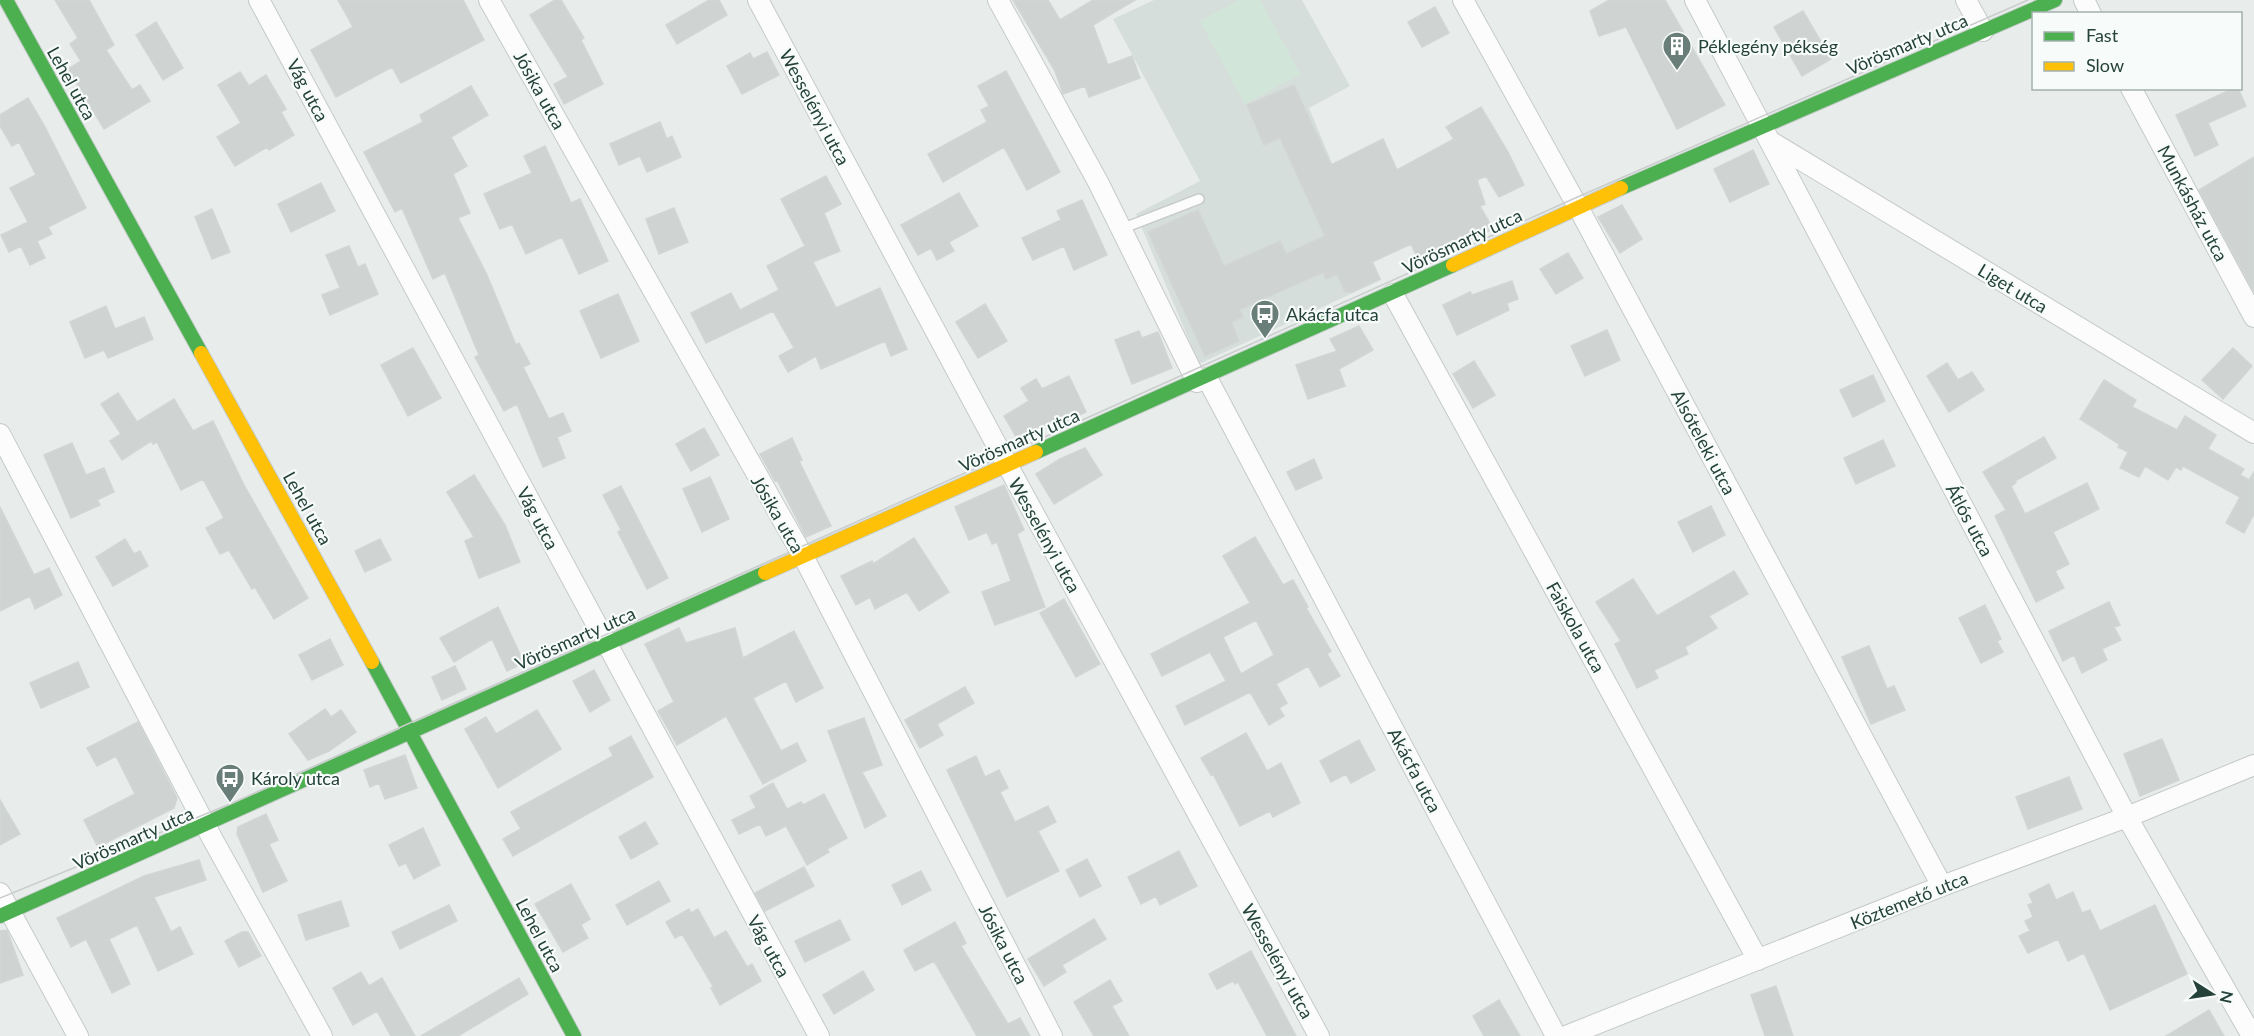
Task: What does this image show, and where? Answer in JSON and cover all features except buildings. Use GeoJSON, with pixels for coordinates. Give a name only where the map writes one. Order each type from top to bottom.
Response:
{"type":"FeatureCollection","features":[{"type":"Feature","properties":{"kind":"street","name":"Lehel utca"},"geometry":{"type":"LineString","coordinates":[[6,0],[411,732],[574,1036]]}},
{"type":"Feature","properties":{"kind":"street","name":"Vág utca"},"geometry":{"type":"LineString","coordinates":[[259,0],[605,644],[819,1036]]}},
{"type":"Feature","properties":{"kind":"street","name":"Jósika utca"},"geometry":{"type":"LineString","coordinates":[[489,0],[803,556],[1052,1036]]}},
{"type":"Feature","properties":{"kind":"street","name":"Wesselényi utca"},"geometry":{"type":"LineString","coordinates":[[758,0],[1007,465],[1319,1036]]}},
{"type":"Feature","properties":{"kind":"street","name":"Akácfa utca"},"geometry":{"type":"LineString","coordinates":[[998,0],[1556,1036]]}},
{"type":"Feature","properties":{"kind":"street","name":"Alsóteleki utca"},"geometry":{"type":"LineString","coordinates":[[1463,0],[1578,207],[1942,886]]}},
{"type":"Feature","properties":{"kind":"street","name":"Átlós utca"},"geometry":{"type":"LineString","coordinates":[[1695,0],[2127,817],[2252,1036]]}},
{"type":"Feature","properties":{"kind":"street"},"geometry":{"type":"LineString","coordinates":[[1966,0],[1983,31]]}},
{"type":"Feature","properties":{"kind":"street","name":"Vörösmarty utca"},"geometry":{"type":"LineString","coordinates":[[5,914],[605,644],[1202,380],[1578,207],[1767,134],[1983,31],[2055,0]]}},
{"type":"Feature","properties":{"kind":"street","name":"Munkásház utca"},"geometry":{"type":"LineString","coordinates":[[2133,90],[2254,317]]}},
{"type":"Feature","properties":{"kind":"street","name":"Liget utca"},"geometry":{"type":"LineString","coordinates":[[1767,134],[2254,433]]}},
{"type":"Feature","properties":{"kind":"street","name":"Faiskola utca"},"geometry":{"type":"LineString","coordinates":[[1393,294],[1758,960]]}},
{"type":"Feature","properties":{"kind":"street"},"geometry":{"type":"LineString","coordinates":[[0,434],[206,825],[322,1036]]}},
{"type":"Feature","properties":{"kind":"street","name":"Köztemető utca"},"geometry":{"type":"LineString","coordinates":[[1566,1036],[1942,886],[2127,817],[2254,765]]}},
{"type":"Feature","properties":{"kind":"street"},"geometry":{"type":"LineString","coordinates":[[0,893],[5,914],[78,1036]]}},
{"type":"Feature","properties":{"kind":"lane"},"geometry":{"type":"LineString","coordinates":[[1121,229],[1199,199]]}},
{"type":"Feature","properties":{"kind":"shaded area"},"geometry":{"type":"Polygon","coordinates":[[[1154,0],[1302,0],[1350,86],[1309,108],[1381,280],[1199,364],[1136,214],[1200,181],[1113,19],[1154,0]]]}},
{"type":"Feature","properties":{"kind":"green space"},"geometry":{"type":"Polygon","coordinates":[[[1239,0],[1260,0],[1300,74],[1245,104],[1200,21],[1239,0]]]}},
{"type":"Feature","properties":{"kind":"tram line"},"geometry":{"type":"LineString","coordinates":[[0,898],[230,804],[1573,199],[2028,0]]}},
{"type":"Feature","properties":{"kind":"traffic: fast"},"geometry":{"type":"LineString","coordinates":[[6,0],[201,353]]}},
{"type":"Feature","properties":{"kind":"traffic: fast"},"geometry":{"type":"LineString","coordinates":[[1621,188],[2055,0]]}},
{"type":"Feature","properties":{"kind":"traffic: fast"},"geometry":{"type":"LineString","coordinates":[[1036,452],[1453,265]]}},
{"type":"Feature","properties":{"kind":"traffic: fast"},"geometry":{"type":"LineString","coordinates":[[0,916],[765,573]]}},
{"type":"Feature","properties":{"kind":"traffic: fast"},"geometry":{"type":"LineString","coordinates":[[372,662],[574,1036]]}},
{"type":"Feature","properties":{"kind":"traffic: slow"},"geometry":{"type":"LineString","coordinates":[[1453,265],[1621,188]]}},
{"type":"Feature","properties":{"kind":"traffic: slow"},"geometry":{"type":"LineString","coordinates":[[201,353],[372,662]]}},
{"type":"Feature","properties":{"kind":"traffic: slow"},"geometry":{"type":"LineString","coordinates":[[765,573],[1036,452]]}},
{"type":"Feature","properties":{"kind":"place","name":"Péklegény pékség"},"geometry":{"type":"Point","coordinates":[1677,72]}},
{"type":"Feature","properties":{"kind":"place","name":"Akácfa utca"},"geometry":{"type":"Point","coordinates":[1265,340]}},
{"type":"Feature","properties":{"kind":"place","name":"Károly utca"},"geometry":{"type":"Point","coordinates":[230,804]}}]}
